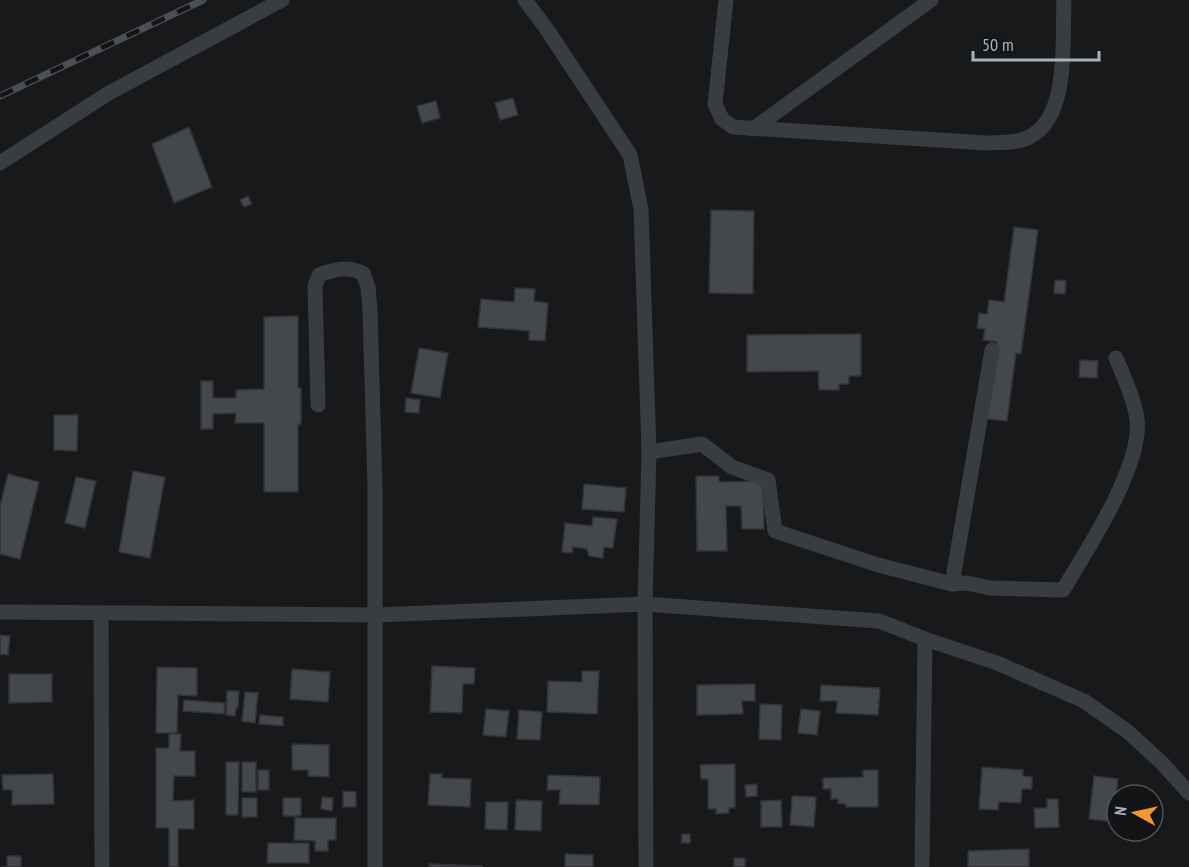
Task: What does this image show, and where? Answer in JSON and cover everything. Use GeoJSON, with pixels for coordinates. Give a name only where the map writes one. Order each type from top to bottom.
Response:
{"type":"FeatureCollection","features":[{"type":"Feature","properties":{"kind":"street"},"geometry":{"type":"LineString","coordinates":[[0,163],[109,93],[282,0]]}},
{"type":"Feature","properties":{"kind":"street"},"geometry":{"type":"LineString","coordinates":[[525,0],[630,155],[641,209],[649,452],[645,604],[646,867]]}},
{"type":"Feature","properties":{"kind":"street"},"geometry":{"type":"LineString","coordinates":[[726,0],[715,104],[723,119],[733,127],[985,143],[1012,142],[1031,136],[1047,123],[1055,106],[1060,85],[1064,0]]}},
{"type":"Feature","properties":{"kind":"street"},"geometry":{"type":"LineString","coordinates":[[753,129],[931,0]]}},
{"type":"Feature","properties":{"kind":"street"},"geometry":{"type":"LineString","coordinates":[[318,405],[315,286],[319,275],[333,269],[352,268],[363,273],[368,288],[370,310],[375,488],[375,867]]}},
{"type":"Feature","properties":{"kind":"street"},"geometry":{"type":"LineString","coordinates":[[952,584],[992,351]]}},
{"type":"Feature","properties":{"kind":"street"},"geometry":{"type":"LineString","coordinates":[[649,452],[702,444],[732,467],[768,480],[775,531],[878,565],[952,584],[967,583],[990,588],[1063,590],[1104,519],[1134,453],[1137,420],[1133,402],[1116,358]]}},
{"type":"Feature","properties":{"kind":"street"},"geometry":{"type":"LineString","coordinates":[[0,612],[376,615],[645,604],[879,621],[997,663],[1084,701],[1127,731],[1189,793]]}},
{"type":"Feature","properties":{"kind":"street"},"geometry":{"type":"LineString","coordinates":[[101,613],[102,867]]}},
{"type":"Feature","properties":{"kind":"street"},"geometry":{"type":"LineString","coordinates":[[922,867],[926,639]]}},
{"type":"Feature","properties":{"kind":"building"},"geometry":{"type":"Polygon","coordinates":[[[513,98],[518,115],[500,120],[495,103],[513,98]]]}},
{"type":"Feature","properties":{"kind":"building"},"geometry":{"type":"Polygon","coordinates":[[[436,101],[440,118],[422,123],[417,106],[436,101]]]}},
{"type":"Feature","properties":{"kind":"building"},"geometry":{"type":"Polygon","coordinates":[[[189,127],[212,187],[174,203],[152,144],[189,127]]]}},
{"type":"Feature","properties":{"kind":"building"},"geometry":{"type":"Polygon","coordinates":[[[248,196],[252,204],[244,207],[240,200],[248,196]]]}},
{"type":"Feature","properties":{"kind":"building"},"geometry":{"type":"Polygon","coordinates":[[[711,210],[754,211],[753,294],[709,293],[711,210]]]}},
{"type":"Feature","properties":{"kind":"building"},"geometry":{"type":"Polygon","coordinates":[[[1014,227],[1038,230],[1021,354],[1016,353],[1007,421],[987,419],[997,342],[983,340],[985,329],[977,328],[979,313],[987,314],[989,300],[1004,302],[1014,227]]]}},
{"type":"Feature","properties":{"kind":"building"},"geometry":{"type":"Polygon","coordinates":[[[1055,280],[1066,281],[1065,294],[1054,293],[1055,280]]]}},
{"type":"Feature","properties":{"kind":"building"},"geometry":{"type":"Polygon","coordinates":[[[515,288],[535,289],[534,301],[548,303],[545,341],[529,340],[529,331],[478,327],[481,299],[514,302],[515,288]]]}},
{"type":"Feature","properties":{"kind":"building"},"geometry":{"type":"Polygon","coordinates":[[[298,316],[298,388],[301,388],[301,424],[298,424],[298,492],[264,492],[264,423],[235,423],[236,413],[213,414],[213,429],[201,429],[201,381],[213,381],[213,398],[236,398],[236,390],[264,389],[264,317],[298,316]]]}},
{"type":"Feature","properties":{"kind":"building"},"geometry":{"type":"Polygon","coordinates":[[[861,334],[861,376],[849,376],[849,384],[839,384],[839,390],[819,390],[818,371],[747,372],[747,335],[861,334]]]}},
{"type":"Feature","properties":{"kind":"building"},"geometry":{"type":"Polygon","coordinates":[[[419,348],[448,353],[440,398],[411,393],[419,348]]]}},
{"type":"Feature","properties":{"kind":"building"},"geometry":{"type":"Polygon","coordinates":[[[1080,360],[1098,361],[1097,378],[1079,377],[1080,360]]]}},
{"type":"Feature","properties":{"kind":"building"},"geometry":{"type":"Polygon","coordinates":[[[406,398],[420,400],[419,413],[405,412],[406,398]]]}},
{"type":"Feature","properties":{"kind":"building"},"geometry":{"type":"Polygon","coordinates":[[[54,415],[78,415],[77,451],[54,450],[54,415]]]}},
{"type":"Feature","properties":{"kind":"building"},"geometry":{"type":"Polygon","coordinates":[[[133,471],[165,477],[150,558],[119,552],[133,471]]]}},
{"type":"Feature","properties":{"kind":"building"},"geometry":{"type":"Polygon","coordinates":[[[8,474],[39,482],[20,559],[0,554],[0,506],[8,474]]]}},
{"type":"Feature","properties":{"kind":"building"},"geometry":{"type":"Polygon","coordinates":[[[696,476],[719,476],[719,482],[763,481],[764,529],[742,529],[741,506],[726,506],[727,551],[697,551],[696,476]]]}},
{"type":"Feature","properties":{"kind":"building"},"geometry":{"type":"Polygon","coordinates":[[[76,477],[96,481],[85,528],[65,523],[76,477]]]}},
{"type":"Feature","properties":{"kind":"building"},"geometry":{"type":"Polygon","coordinates":[[[584,484],[626,488],[624,512],[582,509],[584,484]]]}},
{"type":"Feature","properties":{"kind":"building"},"geometry":{"type":"Polygon","coordinates":[[[593,517],[617,519],[613,548],[604,547],[603,558],[589,556],[587,549],[573,547],[572,553],[562,552],[565,523],[592,526],[593,517]]]}},
{"type":"Feature","properties":{"kind":"building"},"geometry":{"type":"Polygon","coordinates":[[[0,635],[10,636],[8,655],[0,654],[0,635]]]}},
{"type":"Feature","properties":{"kind":"building"},"geometry":{"type":"Polygon","coordinates":[[[432,666],[475,668],[474,684],[463,684],[462,713],[430,712],[432,666]]]}},
{"type":"Feature","properties":{"kind":"building"},"geometry":{"type":"Polygon","coordinates":[[[157,667],[197,668],[197,696],[178,695],[177,733],[156,733],[157,667]]]}},
{"type":"Feature","properties":{"kind":"building"},"geometry":{"type":"Polygon","coordinates":[[[292,669],[330,672],[328,702],[290,699],[292,669]]]}},
{"type":"Feature","properties":{"kind":"building"},"geometry":{"type":"Polygon","coordinates":[[[582,671],[599,671],[597,714],[547,712],[548,681],[582,682],[582,671]]]}},
{"type":"Feature","properties":{"kind":"building"},"geometry":{"type":"Polygon","coordinates":[[[9,674],[52,674],[52,702],[9,703],[9,674]]]}},
{"type":"Feature","properties":{"kind":"building"},"geometry":{"type":"Polygon","coordinates":[[[755,684],[755,701],[742,701],[743,714],[697,715],[697,685],[755,684]]]}},
{"type":"Feature","properties":{"kind":"building"},"geometry":{"type":"Polygon","coordinates":[[[821,685],[880,688],[878,715],[836,713],[837,701],[820,701],[821,685]]]}},
{"type":"Feature","properties":{"kind":"building"},"geometry":{"type":"Polygon","coordinates":[[[227,691],[239,691],[235,716],[226,715],[227,691]]]}},
{"type":"Feature","properties":{"kind":"building"},"geometry":{"type":"Polygon","coordinates":[[[245,692],[258,693],[255,723],[242,721],[245,692]]]}},
{"type":"Feature","properties":{"kind":"building"},"geometry":{"type":"Polygon","coordinates":[[[184,700],[225,703],[224,714],[183,711],[184,700]]]}},
{"type":"Feature","properties":{"kind":"building"},"geometry":{"type":"Polygon","coordinates":[[[760,704],[782,705],[781,740],[759,739],[760,704]]]}},
{"type":"Feature","properties":{"kind":"building"},"geometry":{"type":"Polygon","coordinates":[[[486,709],[509,711],[506,737],[483,735],[486,709]]]}},
{"type":"Feature","properties":{"kind":"building"},"geometry":{"type":"Polygon","coordinates":[[[801,709],[820,711],[817,735],[798,733],[801,709]]]}},
{"type":"Feature","properties":{"kind":"building"},"geometry":{"type":"Polygon","coordinates":[[[519,710],[542,712],[540,740],[517,739],[519,710]]]}},
{"type":"Feature","properties":{"kind":"building"},"geometry":{"type":"Polygon","coordinates":[[[260,715],[283,717],[283,726],[259,724],[260,715]]]}},
{"type":"Feature","properties":{"kind":"building"},"geometry":{"type":"Polygon","coordinates":[[[169,734],[181,734],[180,751],[195,751],[195,776],[174,776],[173,801],[194,800],[194,829],[178,829],[178,867],[169,867],[169,828],[156,828],[156,748],[169,748],[169,734]]]}},
{"type":"Feature","properties":{"kind":"building"},"geometry":{"type":"Polygon","coordinates":[[[292,744],[329,745],[329,777],[308,776],[308,770],[292,770],[292,744]]]}},
{"type":"Feature","properties":{"kind":"building"},"geometry":{"type":"Polygon","coordinates":[[[226,762],[239,762],[238,815],[226,815],[226,762]]]}},
{"type":"Feature","properties":{"kind":"building"},"geometry":{"type":"Polygon","coordinates":[[[242,762],[256,762],[256,792],[242,792],[242,762]]]}},
{"type":"Feature","properties":{"kind":"building"},"geometry":{"type":"Polygon","coordinates":[[[735,764],[735,808],[729,808],[729,813],[716,814],[716,809],[708,809],[708,779],[701,779],[700,765],[735,764]]]}},
{"type":"Feature","properties":{"kind":"building"},"geometry":{"type":"Polygon","coordinates":[[[982,767],[1023,770],[1023,776],[1032,777],[1032,789],[1022,789],[1021,803],[999,802],[998,810],[979,809],[982,767]]]}},
{"type":"Feature","properties":{"kind":"building"},"geometry":{"type":"Polygon","coordinates":[[[258,770],[269,770],[269,790],[258,790],[258,770]]]}},
{"type":"Feature","properties":{"kind":"building"},"geometry":{"type":"Polygon","coordinates":[[[863,770],[878,770],[878,807],[846,807],[846,804],[838,803],[838,799],[831,799],[831,789],[823,789],[823,778],[863,777],[863,770]]]}},
{"type":"Feature","properties":{"kind":"building"},"geometry":{"type":"Polygon","coordinates":[[[53,774],[54,804],[12,805],[12,790],[3,790],[2,775],[53,774]]]}},
{"type":"Feature","properties":{"kind":"building"},"geometry":{"type":"Polygon","coordinates":[[[430,774],[442,774],[442,778],[471,779],[470,807],[428,805],[430,774]]]}},
{"type":"Feature","properties":{"kind":"building"},"geometry":{"type":"Polygon","coordinates":[[[548,775],[600,777],[599,805],[559,804],[560,790],[547,790],[548,775]]]}},
{"type":"Feature","properties":{"kind":"building"},"geometry":{"type":"Polygon","coordinates":[[[1094,776],[1118,779],[1118,783],[1105,783],[1105,821],[1089,819],[1094,776]]]}},
{"type":"Feature","properties":{"kind":"building"},"geometry":{"type":"Polygon","coordinates":[[[757,784],[757,796],[746,797],[745,785],[757,784]]]}},
{"type":"Feature","properties":{"kind":"building"},"geometry":{"type":"Polygon","coordinates":[[[343,791],[356,792],[356,807],[343,807],[343,791]]]}},
{"type":"Feature","properties":{"kind":"building"},"geometry":{"type":"Polygon","coordinates":[[[792,796],[816,797],[814,827],[790,825],[792,796]]]}},
{"type":"Feature","properties":{"kind":"building"},"geometry":{"type":"Polygon","coordinates":[[[322,797],[333,798],[332,811],[321,809],[322,797]]]}},
{"type":"Feature","properties":{"kind":"building"},"geometry":{"type":"Polygon","coordinates":[[[242,798],[257,798],[257,817],[242,817],[242,798]]]}},
{"type":"Feature","properties":{"kind":"building"},"geometry":{"type":"Polygon","coordinates":[[[283,798],[301,798],[301,816],[283,816],[283,798]]]}},
{"type":"Feature","properties":{"kind":"building"},"geometry":{"type":"Polygon","coordinates":[[[1047,799],[1058,799],[1059,827],[1035,828],[1034,808],[1047,808],[1047,799]]]}},
{"type":"Feature","properties":{"kind":"building"},"geometry":{"type":"Polygon","coordinates":[[[516,800],[542,801],[541,831],[515,830],[516,800]]]}},
{"type":"Feature","properties":{"kind":"building"},"geometry":{"type":"Polygon","coordinates":[[[781,800],[782,827],[761,827],[761,801],[781,800]]]}},
{"type":"Feature","properties":{"kind":"building"},"geometry":{"type":"Polygon","coordinates":[[[486,802],[508,802],[507,830],[485,829],[486,802]]]}},
{"type":"Feature","properties":{"kind":"building"},"geometry":{"type":"Polygon","coordinates":[[[295,818],[336,818],[336,840],[328,840],[328,851],[315,851],[315,841],[294,840],[295,818]]]}},
{"type":"Feature","properties":{"kind":"building"},"geometry":{"type":"Polygon","coordinates":[[[682,834],[690,834],[690,843],[681,843],[682,834]]]}},
{"type":"Feature","properties":{"kind":"building"},"geometry":{"type":"Polygon","coordinates":[[[268,843],[309,843],[309,863],[267,863],[268,843]]]}},
{"type":"Feature","properties":{"kind":"building"},"geometry":{"type":"Polygon","coordinates":[[[1029,849],[1029,867],[968,867],[968,851],[1029,849]]]}},
{"type":"Feature","properties":{"kind":"building"},"geometry":{"type":"Polygon","coordinates":[[[565,854],[593,855],[593,867],[565,867],[565,854]]]}},
{"type":"Feature","properties":{"kind":"building"},"geometry":{"type":"Polygon","coordinates":[[[7,856],[21,856],[21,867],[7,867],[7,856]]]}},
{"type":"Feature","properties":{"kind":"building"},"geometry":{"type":"Polygon","coordinates":[[[734,858],[745,858],[745,867],[734,867],[734,858]]]}},
{"type":"Feature","properties":{"kind":"building"},"geometry":{"type":"Polygon","coordinates":[[[429,864],[482,866],[482,867],[429,867],[429,864]]]}},
{"type":"Feature","properties":{"kind":"railway"},"geometry":{"type":"LineString","coordinates":[[0,96],[203,0]]}}]}
